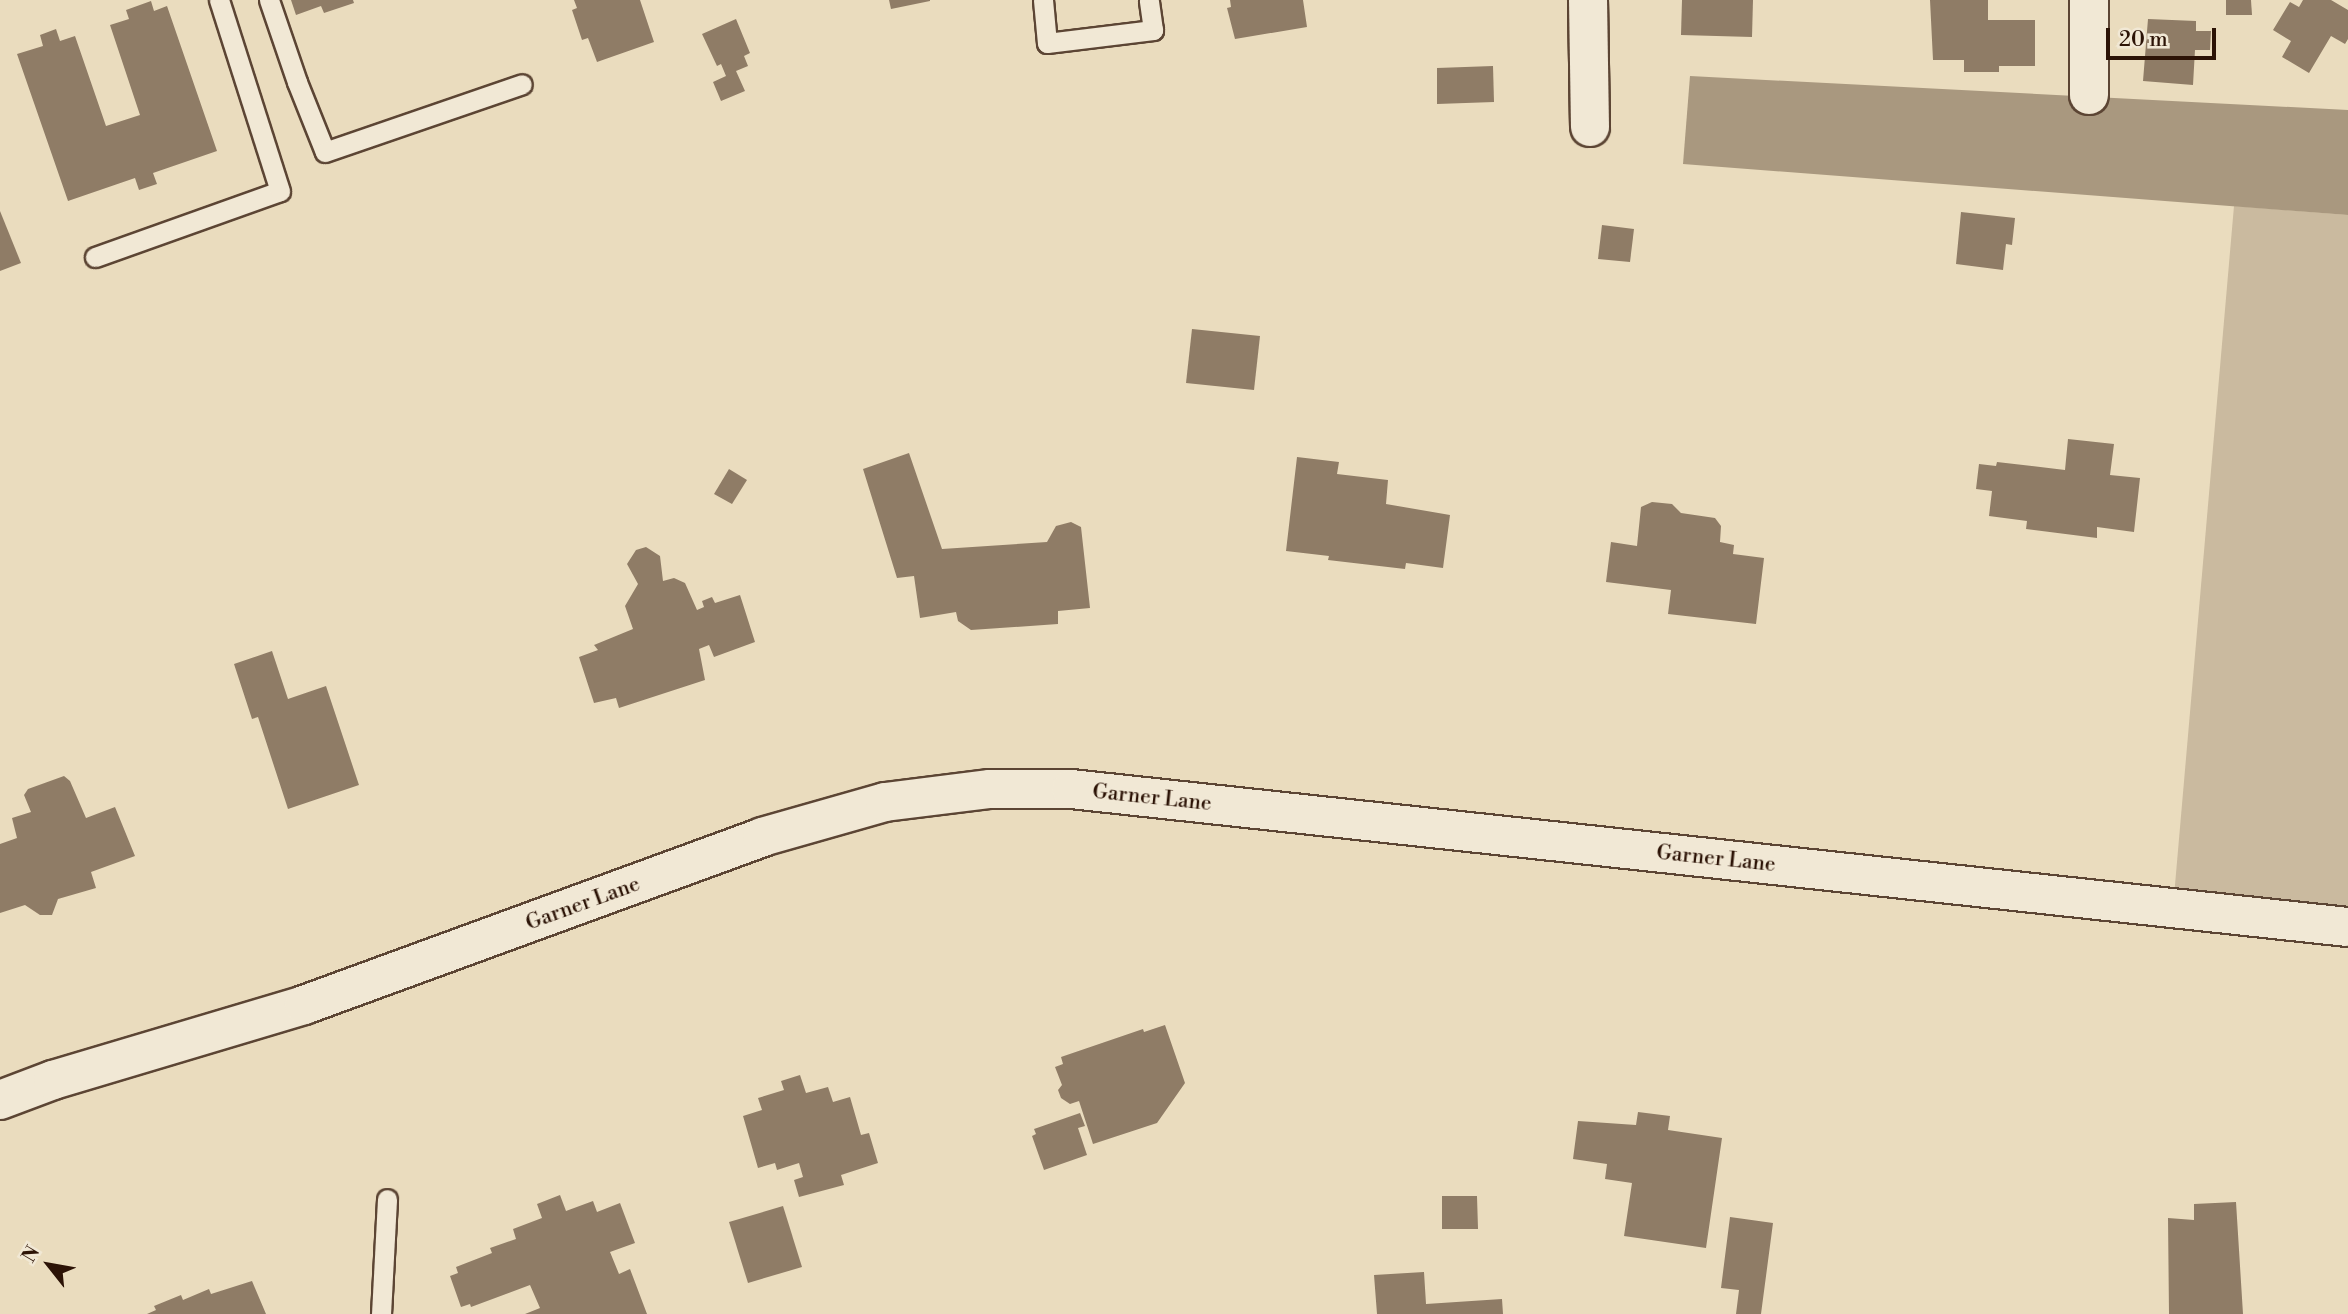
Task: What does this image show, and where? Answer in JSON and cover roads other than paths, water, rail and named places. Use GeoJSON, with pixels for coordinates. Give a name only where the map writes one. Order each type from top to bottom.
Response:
{"type":"FeatureCollection","features":[{"type":"Feature","properties":{"kind":"street"},"geometry":{"type":"LineString","coordinates":[[1588,0],[1590,127]]}},
{"type":"Feature","properties":{"kind":"street"},"geometry":{"type":"LineString","coordinates":[[2089,0],[2089,95]]}},
{"type":"Feature","properties":{"kind":"street","name":"Garner Lane"},"geometry":{"type":"LineString","coordinates":[[0,1100],[53,1080],[304,1005],[762,837],[886,802],[990,789],[1071,789],[2348,927]]}},
{"type":"Feature","properties":{"kind":"lane"},"geometry":{"type":"LineString","coordinates":[[95,257],[280,191],[219,0]]}},
{"type":"Feature","properties":{"kind":"lane"},"geometry":{"type":"LineString","coordinates":[[269,0],[325,152],[522,84]]}},
{"type":"Feature","properties":{"kind":"lane"},"geometry":{"type":"LineString","coordinates":[[1043,0],[1047,43],[1153,30],[1149,0]]}},
{"type":"Feature","properties":{"kind":"lane"},"geometry":{"type":"LineString","coordinates":[[380,1314],[387,1199]]}}]}
